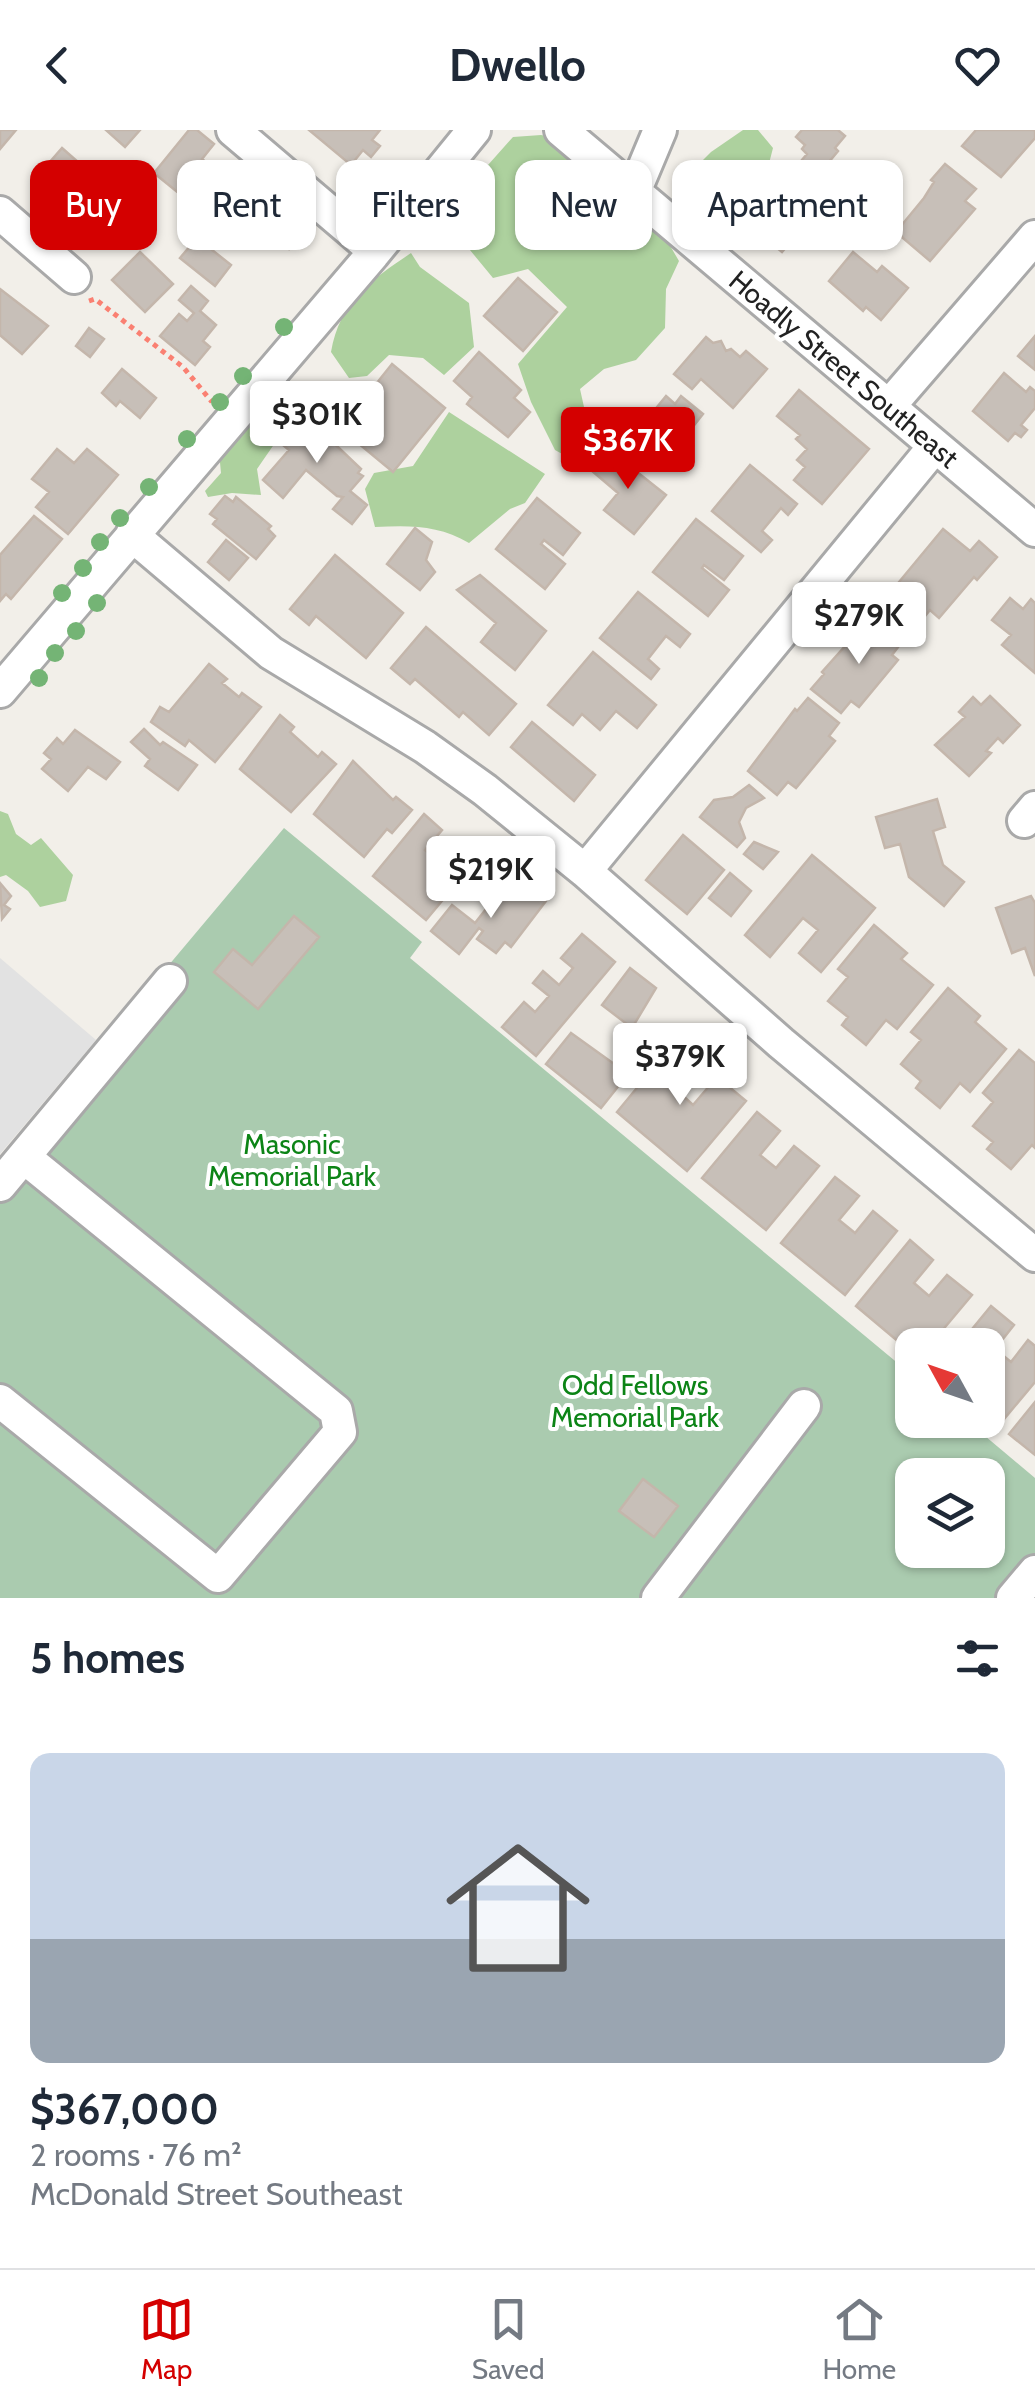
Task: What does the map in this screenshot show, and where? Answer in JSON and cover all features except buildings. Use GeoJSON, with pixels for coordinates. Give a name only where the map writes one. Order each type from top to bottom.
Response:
{"type":"FeatureCollection","features":[{"type":"Feature","properties":{"kind":"street"},"geometry":{"type":"LineString","coordinates":[[233,130],[375,251]]}},
{"type":"Feature","properties":{"kind":"street","name":"Hoadly Street Southeast"},"geometry":{"type":"LineString","coordinates":[[561,130],[596,160]]}},
{"type":"Feature","properties":{"kind":"street"},"geometry":{"type":"LineString","coordinates":[[647,160],[660,130]]}},
{"type":"Feature","properties":{"kind":"street"},"geometry":{"type":"LineString","coordinates":[[0,691],[375,251],[470,131]]}},
{"type":"Feature","properties":{"kind":"street","name":"Hoadly Street Southeast"},"geometry":{"type":"LineString","coordinates":[[652,207],[1035,530]]}},
{"type":"Feature","properties":{"kind":"street"},"geometry":{"type":"LineString","coordinates":[[0,213],[78,290]]}},
{"type":"Feature","properties":{"kind":"street"},"geometry":{"type":"LineString","coordinates":[[889,406],[1035,237]]}},
{"type":"Feature","properties":{"kind":"street"},"geometry":{"type":"LineString","coordinates":[[586,871],[935,446]]}},
{"type":"Feature","properties":{"kind":"street"},"geometry":{"type":"LineString","coordinates":[[132,535],[272,653],[425,747],[485,790],[586,871],[780,1042],[1035,1255]]}},
{"type":"Feature","properties":{"kind":"street"},"geometry":{"type":"LineString","coordinates":[[0,1185],[170,981]]}},
{"type":"Feature","properties":{"kind":"street"},"geometry":{"type":"LineString","coordinates":[[0,1401],[218,1576],[340,1432],[336,1411],[24,1157]]}},
{"type":"Feature","properties":{"kind":"street"},"geometry":{"type":"LineString","coordinates":[[658,1598],[804,1406]]}},
{"type":"Feature","properties":{"kind":"street"},"geometry":{"type":"LineString","coordinates":[[1014,1598],[1035,1572]]}},
{"type":"Feature","properties":{"kind":"path"},"geometry":{"type":"LineString","coordinates":[[78,290],[183,366],[212,402]]}},
{"type":"Feature","properties":{"kind":"green space"},"geometry":{"type":"Polygon","coordinates":[[[743,130],[758,130],[773,148],[770,160],[703,160],[743,130]]]}},
{"type":"Feature","properties":{"kind":"green space"},"geometry":{"type":"Polygon","coordinates":[[[541,135],[605,147],[611,160],[515,160],[515,250],[652,250],[652,228],[669,244],[679,261],[666,289],[665,328],[636,360],[604,369],[580,389],[586,416],[615,439],[582,465],[555,450],[531,402],[518,364],[567,307],[528,269],[493,278],[470,250],[495,250],[492,160],[513,137],[541,135]]]}},
{"type":"Feature","properties":{"kind":"green space"},"geometry":{"type":"Polygon","coordinates":[[[411,253],[420,267],[469,303],[474,347],[444,375],[423,358],[389,355],[367,376],[349,378],[331,352],[342,319],[370,283],[411,253]]]}},
{"type":"Feature","properties":{"kind":"green space"},"geometry":{"type":"Polygon","coordinates":[[[303,395],[312,417],[288,415],[257,469],[261,495],[232,493],[208,497],[205,491],[221,473],[219,452],[242,422],[257,415],[268,396],[303,395]]]}},
{"type":"Feature","properties":{"kind":"green space"},"geometry":{"type":"Polygon","coordinates":[[[449,412],[545,474],[525,503],[510,509],[469,543],[424,528],[375,527],[365,489],[374,473],[413,466],[449,412]]]}},
{"type":"Feature","properties":{"kind":"green space"},"geometry":{"type":"Polygon","coordinates":[[[0,811],[8,814],[16,834],[31,845],[41,838],[73,875],[66,901],[40,907],[28,891],[6,875],[0,877],[0,811]]]}},
{"type":"Feature","properties":{"kind":"green space"},"geometry":{"type":"Polygon","coordinates":[[[284,828],[422,942],[410,958],[895,1361],[895,1438],[987,1438],[1035,1478],[1035,1598],[0,1598],[0,1166],[284,828]]]}},
{"type":"Feature","properties":{"kind":"shaded area"},"geometry":{"type":"Polygon","coordinates":[[[0,958],[96,1040],[0,1154],[0,958]]]}},
{"type":"Feature","properties":{"kind":"park label","name":"Masonic Memorial Park"},"geometry":{"type":"Point","coordinates":[292,1160]}},
{"type":"Feature","properties":{"kind":"park label","name":"Odd Fellows Memorial Park"},"geometry":{"type":"Point","coordinates":[635,1401]}}]}
